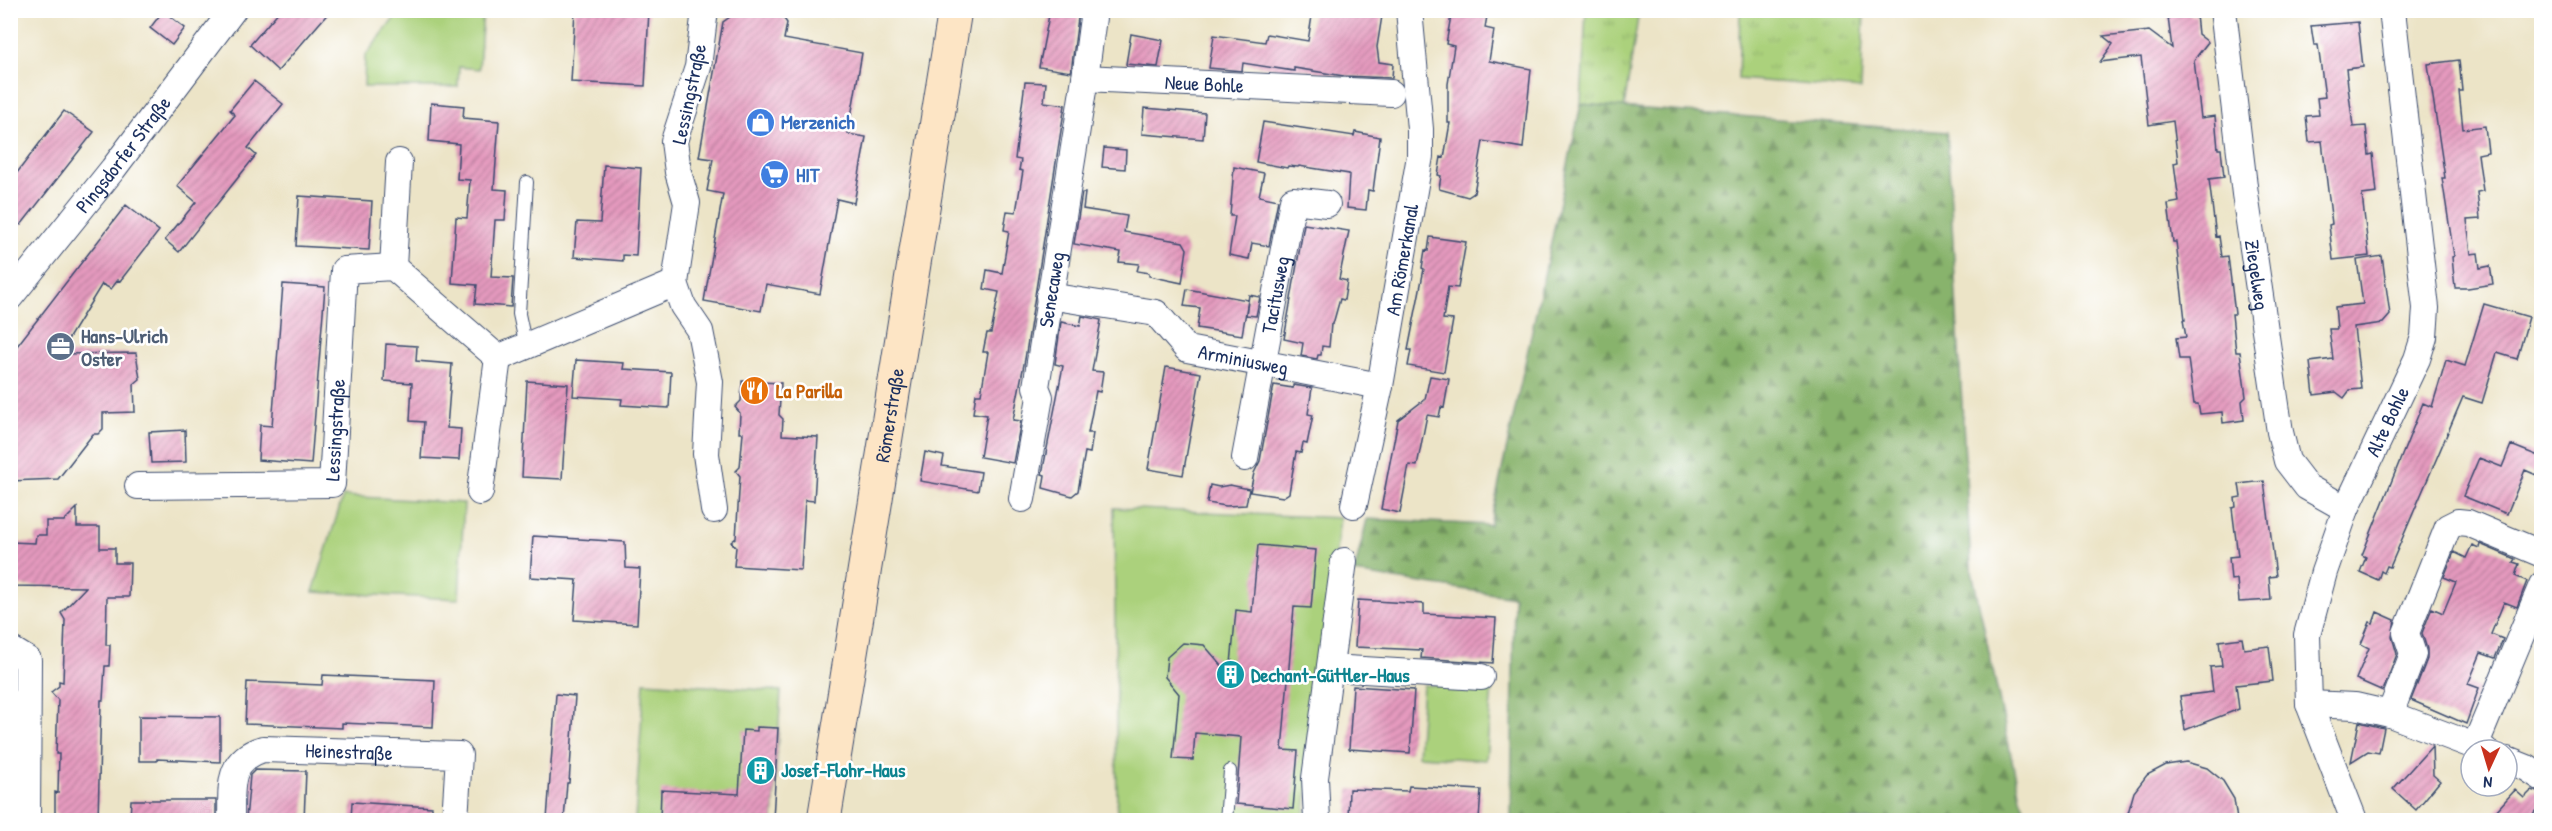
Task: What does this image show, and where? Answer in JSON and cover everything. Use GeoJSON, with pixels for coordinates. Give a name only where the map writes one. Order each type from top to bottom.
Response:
{"type":"FeatureCollection","features":[{"type":"Feature","properties":{"kind":"main road"},"geometry":{"type":"LineString","coordinates":[[950,20],[968,10]]}},
{"type":"Feature","properties":{"kind":"main road","name":"Römerstraße"},"geometry":{"type":"LineString","coordinates":[[824,820],[950,20]]}},
{"type":"Feature","properties":{"kind":"street","name":"Pingsdorfer Straße"},"geometry":{"type":"LineString","coordinates":[[10,297],[113,169],[233,10]]}},
{"type":"Feature","properties":{"kind":"street","name":"Lessingstraße"},"geometry":{"type":"LineString","coordinates":[[675,283],[687,203],[678,172],[674,141],[698,67],[705,10]]}},
{"type":"Feature","properties":{"kind":"street"},"geometry":{"type":"LineString","coordinates":[[1085,78],[1094,10]]}},
{"type":"Feature","properties":{"kind":"street","name":"Am Römerkanal"},"geometry":{"type":"LineString","coordinates":[[1354,505],[1380,386],[1420,156],[1420,129],[1409,10]]}},
{"type":"Feature","properties":{"kind":"street","name":"Ziegelweg"},"geometry":{"type":"LineString","coordinates":[[2223,10],[2245,194],[2280,432],[2287,461],[2307,488],[2346,509]]}},
{"type":"Feature","properties":{"kind":"street","name":"Alte Bohle"},"geometry":{"type":"LineString","coordinates":[[2354,820],[2309,704],[2307,635],[2324,572],[2346,509],[2416,359],[2424,337],[2426,308],[2392,10]]}},
{"type":"Feature","properties":{"kind":"street","name":"Neue Bohle"},"geometry":{"type":"LineString","coordinates":[[1085,78],[1391,93]]}},
{"type":"Feature","properties":{"kind":"street","name":"Senecaweg"},"geometry":{"type":"LineString","coordinates":[[1022,499],[1040,398],[1036,387],[1049,296],[1085,78]]}},
{"type":"Feature","properties":{"kind":"street"},"geometry":{"type":"LineString","coordinates":[[399,162],[393,267],[498,358]]}},
{"type":"Feature","properties":{"kind":"street","name":"Tacitusweg"},"geometry":{"type":"LineString","coordinates":[[1245,458],[1293,200],[1327,204]]}},
{"type":"Feature","properties":{"kind":"street","name":"Lessingstraße"},"geometry":{"type":"LineString","coordinates":[[138,486],[332,484],[344,270],[393,267]]}},
{"type":"Feature","properties":{"kind":"street"},"geometry":{"type":"LineString","coordinates":[[498,358],[675,283],[683,306],[700,331],[710,382],[706,454],[714,510]]}},
{"type":"Feature","properties":{"kind":"street","name":"Arminiusweg"},"geometry":{"type":"LineString","coordinates":[[1049,296],[1156,313],[1187,349],[1380,386]]}},
{"type":"Feature","properties":{"kind":"street"},"geometry":{"type":"LineString","coordinates":[[480,492],[498,358]]}},
{"type":"Feature","properties":{"kind":"street"},"geometry":{"type":"LineString","coordinates":[[2390,714],[2413,654],[2406,633],[2448,527],[2458,522],[2468,523],[2541,554]]}},
{"type":"Feature","properties":{"kind":"street"},"geometry":{"type":"LineString","coordinates":[[1317,820],[1314,778],[1344,561]]}},
{"type":"Feature","properties":{"kind":"street"},"geometry":{"type":"LineString","coordinates":[[2484,738],[2541,585]]}},
{"type":"Feature","properties":{"kind":"street"},"geometry":{"type":"LineString","coordinates":[[10,649],[28,660],[27,820]]}},
{"type":"Feature","properties":{"kind":"street"},"geometry":{"type":"LineString","coordinates":[[1330,668],[1481,677]]}},
{"type":"Feature","properties":{"kind":"street"},"geometry":{"type":"LineString","coordinates":[[2309,704],[2355,706],[2390,714],[2459,740]]}},
{"type":"Feature","properties":{"kind":"street","name":"Heinestraße"},"geometry":{"type":"LineString","coordinates":[[231,820],[234,772],[239,762],[249,753],[263,749],[459,755],[455,820]]}},
{"type":"Feature","properties":{"kind":"street"},"geometry":{"type":"LineString","coordinates":[[2519,765],[2541,778]]}},
{"type":"Feature","properties":{"kind":"lane"},"geometry":{"type":"LineString","coordinates":[[526,347],[519,314],[527,182]]}},
{"type":"Feature","properties":{"kind":"lane"},"geometry":{"type":"LineString","coordinates":[[1226,820],[1230,771]]}},
{"type":"Feature","properties":{"kind":"green space"},"geometry":{"type":"Polygon","coordinates":[[[400,11],[483,11],[479,69],[459,67],[458,87],[364,87],[365,56],[400,11]]]}},
{"type":"Feature","properties":{"kind":"green space"},"geometry":{"type":"Polygon","coordinates":[[[1586,11],[1639,11],[1624,108],[1581,104],[1586,11]]]}},
{"type":"Feature","properties":{"kind":"green space"},"geometry":{"type":"Polygon","coordinates":[[[1740,11],[1864,11],[1861,89],[1738,79],[1740,11]]]}},
{"type":"Feature","properties":{"kind":"green space"},"geometry":{"type":"Polygon","coordinates":[[[1581,104],[1947,132],[1971,567],[2020,797],[2029,820],[1511,820],[1514,597],[1354,573],[1367,519],[1490,525],[1581,104]]]}},
{"type":"Feature","properties":{"kind":"green space"},"geometry":{"type":"Polygon","coordinates":[[[343,496],[464,503],[459,599],[313,592],[343,496]]]}},
{"type":"Feature","properties":{"kind":"green space"},"geometry":{"type":"Polygon","coordinates":[[[1114,508],[1340,518],[1304,820],[1183,820],[1117,815],[1114,508]]]}},
{"type":"Feature","properties":{"kind":"green space"},"geometry":{"type":"Polygon","coordinates":[[[644,682],[781,691],[773,820],[635,820],[644,682]]]}},
{"type":"Feature","properties":{"kind":"green space"},"geometry":{"type":"Polygon","coordinates":[[[1423,685],[1492,688],[1486,760],[1418,756],[1423,685]]]}},
{"type":"Feature","properties":{"kind":"building"},"geometry":{"type":"Polygon","coordinates":[[[280,10],[331,10],[278,71],[250,45],[280,10]]]}},
{"type":"Feature","properties":{"kind":"building"},"geometry":{"type":"Polygon","coordinates":[[[575,10],[649,10],[645,86],[571,82],[575,10]]]}},
{"type":"Feature","properties":{"kind":"building","name":"HIT"},"geometry":{"type":"Polygon","coordinates":[[[740,10],[778,10],[787,23],[784,39],[862,53],[848,134],[866,137],[854,203],[837,199],[820,294],[766,284],[761,311],[704,301],[723,194],[707,191],[713,159],[699,157],[723,22],[740,10]]]}},
{"type":"Feature","properties":{"kind":"building"},"geometry":{"type":"Polygon","coordinates":[[[1050,10],[1079,10],[1071,72],[1039,67],[1050,10]]]}},
{"type":"Feature","properties":{"kind":"building"},"geometry":{"type":"Polygon","coordinates":[[[1313,10],[1368,10],[1368,14],[1382,16],[1377,47],[1379,62],[1393,64],[1392,78],[1344,76],[1294,68],[1294,71],[1243,63],[1242,71],[1209,68],[1214,35],[1265,42],[1267,34],[1308,41],[1313,10]]]}},
{"type":"Feature","properties":{"kind":"building"},"geometry":{"type":"Polygon","coordinates":[[[1452,10],[1488,10],[1485,28],[1494,30],[1489,61],[1531,69],[1523,148],[1483,141],[1474,193],[1468,197],[1439,189],[1441,176],[1438,175],[1441,157],[1444,158],[1450,123],[1448,123],[1448,84],[1454,46],[1446,44],[1452,10]]]}},
{"type":"Feature","properties":{"kind":"building"},"geometry":{"type":"Polygon","coordinates":[[[2167,10],[2190,10],[2190,16],[2196,15],[2198,34],[2208,42],[2194,60],[2201,118],[2215,116],[2218,149],[2221,149],[2224,177],[2209,179],[2216,237],[2219,236],[2222,257],[2228,256],[2235,314],[2232,314],[2236,352],[2240,352],[2246,397],[2242,401],[2244,420],[2223,423],[2222,412],[2200,414],[2198,404],[2194,404],[2188,359],[2179,359],[2176,338],[2186,337],[2176,242],[2173,242],[2168,204],[2179,202],[2174,163],[2178,162],[2173,121],[2149,125],[2141,57],[2100,62],[2113,44],[2103,36],[2149,31],[2172,48],[2167,10]]]}},
{"type":"Feature","properties":{"kind":"building"},"geometry":{"type":"Polygon","coordinates":[[[163,11],[185,28],[172,45],[150,28],[163,11]]]}},
{"type":"Feature","properties":{"kind":"building"},"geometry":{"type":"Polygon","coordinates":[[[2358,22],[2363,67],[2346,69],[2353,127],[2366,126],[2369,155],[2373,154],[2377,193],[2362,195],[2369,256],[2333,260],[2329,225],[2332,224],[2322,141],[2309,142],[2306,116],[2319,115],[2317,98],[2325,97],[2318,45],[2314,45],[2311,26],[2358,22]]]}},
{"type":"Feature","properties":{"kind":"building"},"geometry":{"type":"Polygon","coordinates":[[[1131,34],[1163,40],[1158,67],[1126,64],[1131,34]]]}},
{"type":"Feature","properties":{"kind":"building"},"geometry":{"type":"Polygon","coordinates":[[[2459,60],[2463,129],[2485,126],[2488,152],[2478,154],[2483,191],[2477,192],[2480,219],[2467,220],[2471,254],[2478,253],[2480,268],[2490,266],[2493,284],[2468,288],[2455,288],[2452,257],[2454,256],[2442,178],[2445,178],[2428,64],[2459,60]]]}},
{"type":"Feature","properties":{"kind":"building"},"geometry":{"type":"Polygon","coordinates":[[[254,81],[283,104],[248,148],[256,155],[179,252],[165,240],[196,202],[177,186],[235,115],[230,110],[254,81]]]}},
{"type":"Feature","properties":{"kind":"building"},"geometry":{"type":"Polygon","coordinates":[[[1025,82],[1046,83],[1044,102],[1065,105],[1025,359],[1013,420],[1021,421],[1013,463],[980,457],[987,415],[973,413],[976,394],[981,394],[988,352],[983,352],[987,333],[991,333],[999,292],[984,289],[987,270],[1002,273],[1009,231],[1004,230],[1007,211],[1016,212],[1023,171],[1019,170],[1021,160],[1015,159],[1025,82]]]}},
{"type":"Feature","properties":{"kind":"building"},"geometry":{"type":"Polygon","coordinates":[[[431,103],[464,106],[463,118],[499,121],[494,189],[507,190],[505,220],[495,220],[491,277],[513,278],[511,307],[475,304],[477,285],[452,283],[456,217],[467,218],[470,180],[457,179],[459,144],[429,141],[431,103]]]}},
{"type":"Feature","properties":{"kind":"building"},"geometry":{"type":"Polygon","coordinates":[[[1144,108],[1205,113],[1203,139],[1142,134],[1144,108]]]}},
{"type":"Feature","properties":{"kind":"building"},"geometry":{"type":"Polygon","coordinates":[[[64,111],[94,132],[21,225],[10,217],[10,182],[64,111]]]}},
{"type":"Feature","properties":{"kind":"building"},"geometry":{"type":"Polygon","coordinates":[[[1263,122],[1354,136],[1355,132],[1380,137],[1373,191],[1368,190],[1366,210],[1347,208],[1349,174],[1299,166],[1288,166],[1287,168],[1256,162],[1263,122]]]}},
{"type":"Feature","properties":{"kind":"building"},"geometry":{"type":"Polygon","coordinates":[[[1104,148],[1126,150],[1125,169],[1102,167],[1104,148]]]}},
{"type":"Feature","properties":{"kind":"building"},"geometry":{"type":"Polygon","coordinates":[[[604,165],[641,168],[636,256],[623,255],[623,261],[574,257],[577,222],[600,223],[604,165]]]}},
{"type":"Feature","properties":{"kind":"building"},"geometry":{"type":"Polygon","coordinates":[[[1234,167],[1264,173],[1259,196],[1278,200],[1269,246],[1252,243],[1249,259],[1229,255],[1235,216],[1230,216],[1234,167]]]}},
{"type":"Feature","properties":{"kind":"building"},"geometry":{"type":"Polygon","coordinates":[[[1082,193],[1085,193],[1083,209],[1127,216],[1124,232],[1183,242],[1187,249],[1182,283],[1137,271],[1139,264],[1119,262],[1121,252],[1074,244],[1082,193]]]}},
{"type":"Feature","properties":{"kind":"building"},"geometry":{"type":"Polygon","coordinates":[[[299,196],[372,201],[369,250],[296,246],[299,196]]]}},
{"type":"Feature","properties":{"kind":"building"},"geometry":{"type":"Polygon","coordinates":[[[126,205],[159,231],[120,281],[118,280],[111,289],[102,284],[59,354],[136,353],[140,379],[134,384],[135,412],[103,413],[103,429],[98,434],[93,434],[58,479],[10,481],[10,355],[126,205]]]}},
{"type":"Feature","properties":{"kind":"building"},"geometry":{"type":"Polygon","coordinates":[[[1304,224],[1349,231],[1339,279],[1347,281],[1344,300],[1340,299],[1333,324],[1331,324],[1329,347],[1322,346],[1321,355],[1318,355],[1317,359],[1301,356],[1303,343],[1284,339],[1304,224]]]}},
{"type":"Feature","properties":{"kind":"building"},"geometry":{"type":"Polygon","coordinates":[[[1430,237],[1466,242],[1458,288],[1448,287],[1443,319],[1453,320],[1444,372],[1408,366],[1411,350],[1408,350],[1424,269],[1422,268],[1425,250],[1428,251],[1430,237]]]}},
{"type":"Feature","properties":{"kind":"building"},"geometry":{"type":"Polygon","coordinates":[[[2382,256],[2390,315],[2383,323],[2354,327],[2361,389],[2350,390],[2344,398],[2336,392],[2314,395],[2310,362],[2333,359],[2329,329],[2337,329],[2335,307],[2363,304],[2357,260],[2382,256]]]}},
{"type":"Feature","properties":{"kind":"building"},"geometry":{"type":"Polygon","coordinates":[[[283,284],[325,287],[311,464],[258,460],[260,425],[272,426],[283,284]]]}},
{"type":"Feature","properties":{"kind":"building"},"geometry":{"type":"Polygon","coordinates":[[[1187,289],[1248,300],[1242,335],[1197,328],[1200,308],[1184,306],[1187,289]]]}},
{"type":"Feature","properties":{"kind":"building"},"geometry":{"type":"Polygon","coordinates":[[[1249,295],[1260,297],[1256,316],[1246,315],[1249,295]]]}},
{"type":"Feature","properties":{"kind":"building"},"geometry":{"type":"Polygon","coordinates":[[[2484,304],[2529,317],[2517,359],[2497,353],[2482,403],[2463,397],[2390,567],[2387,566],[2384,573],[2381,571],[2378,580],[2360,572],[2366,557],[2362,555],[2423,403],[2432,407],[2446,360],[2465,366],[2484,304]]]}},
{"type":"Feature","properties":{"kind":"building"},"geometry":{"type":"Polygon","coordinates":[[[1082,316],[1101,320],[1092,371],[1103,372],[1100,392],[1096,391],[1088,433],[1093,433],[1090,453],[1085,452],[1078,491],[1072,496],[1043,488],[1045,475],[1042,474],[1063,366],[1055,364],[1061,322],[1080,326],[1082,316]]]}},
{"type":"Feature","properties":{"kind":"building"},"geometry":{"type":"Polygon","coordinates":[[[386,344],[417,346],[416,361],[452,364],[447,428],[461,429],[459,460],[421,458],[424,422],[410,421],[412,383],[384,381],[386,344]]]}},
{"type":"Feature","properties":{"kind":"building"},"geometry":{"type":"Polygon","coordinates":[[[576,360],[624,363],[623,369],[671,372],[669,408],[621,405],[622,399],[573,396],[576,360]]]}},
{"type":"Feature","properties":{"kind":"building"},"geometry":{"type":"Polygon","coordinates":[[[1166,367],[1201,373],[1183,475],[1148,469],[1166,367]]]}},
{"type":"Feature","properties":{"kind":"building"},"geometry":{"type":"Polygon","coordinates":[[[1430,376],[1449,379],[1444,408],[1441,407],[1439,417],[1427,415],[1417,466],[1409,465],[1400,513],[1381,509],[1398,420],[1425,399],[1430,376]]]}},
{"type":"Feature","properties":{"kind":"building"},"geometry":{"type":"Polygon","coordinates":[[[527,381],[568,384],[562,479],[522,477],[527,381]]]}},
{"type":"Feature","properties":{"kind":"building"},"geometry":{"type":"Polygon","coordinates":[[[742,381],[781,383],[779,415],[783,419],[782,435],[818,437],[814,501],[805,500],[801,570],[734,566],[736,547],[731,542],[736,538],[740,476],[736,471],[740,467],[743,433],[739,433],[740,413],[735,407],[741,401],[742,381]]]}},
{"type":"Feature","properties":{"kind":"building"},"geometry":{"type":"Polygon","coordinates":[[[1274,385],[1312,388],[1308,414],[1313,415],[1307,444],[1303,443],[1301,453],[1296,452],[1289,493],[1283,497],[1250,492],[1254,473],[1260,461],[1274,385]]]}},
{"type":"Feature","properties":{"kind":"building"},"geometry":{"type":"Polygon","coordinates":[[[185,430],[186,462],[151,463],[149,432],[185,430]]]}},
{"type":"Feature","properties":{"kind":"building"},"geometry":{"type":"Polygon","coordinates":[[[2511,445],[2541,457],[2541,477],[2525,470],[2507,514],[2463,496],[2479,458],[2502,467],[2511,445]]]}},
{"type":"Feature","properties":{"kind":"building"},"geometry":{"type":"Polygon","coordinates":[[[925,452],[944,456],[942,466],[981,472],[978,491],[920,481],[925,452]]]}},
{"type":"Feature","properties":{"kind":"building"},"geometry":{"type":"Polygon","coordinates":[[[2264,481],[2276,576],[2269,577],[2271,600],[2239,602],[2237,579],[2231,580],[2229,557],[2238,556],[2232,508],[2236,507],[2235,498],[2241,497],[2239,484],[2264,481]]]}},
{"type":"Feature","properties":{"kind":"building"},"geometry":{"type":"Polygon","coordinates":[[[1210,485],[1219,487],[1230,485],[1249,489],[1246,505],[1226,506],[1207,503],[1210,485]]]}},
{"type":"Feature","properties":{"kind":"building"},"geometry":{"type":"Polygon","coordinates":[[[77,508],[77,527],[100,527],[100,548],[115,548],[115,563],[130,563],[129,597],[107,597],[106,645],[110,645],[109,666],[105,666],[103,700],[101,700],[98,820],[58,820],[58,813],[55,813],[55,792],[58,793],[59,754],[56,754],[58,700],[51,692],[59,686],[59,681],[63,682],[65,620],[61,613],[86,587],[10,586],[10,542],[35,543],[36,535],[46,535],[46,521],[64,521],[77,508]]]}},
{"type":"Feature","properties":{"kind":"building"},"geometry":{"type":"Polygon","coordinates":[[[533,536],[625,542],[626,568],[640,569],[637,624],[574,620],[577,580],[530,577],[533,536]]]}},
{"type":"Feature","properties":{"kind":"building"},"geometry":{"type":"Polygon","coordinates":[[[2480,544],[2515,559],[2513,562],[2519,564],[2515,576],[2527,581],[2517,607],[2504,602],[2491,634],[2503,639],[2495,658],[2481,653],[2468,684],[2479,688],[2466,724],[2411,700],[2427,659],[2427,649],[2422,633],[2432,608],[2443,613],[2456,582],[2444,577],[2454,552],[2466,558],[2472,545],[2479,548],[2480,544]]]}},
{"type":"Feature","properties":{"kind":"building","name":"Dechant-Güttler-Haus"},"geometry":{"type":"Polygon","coordinates":[[[1258,545],[1316,550],[1311,608],[1294,607],[1282,750],[1298,751],[1293,809],[1236,804],[1241,737],[1195,733],[1193,760],[1173,759],[1179,694],[1165,677],[1167,657],[1183,643],[1204,645],[1230,675],[1236,610],[1252,612],[1258,545]]]}},
{"type":"Feature","properties":{"kind":"building"},"geometry":{"type":"Polygon","coordinates":[[[1358,600],[1424,604],[1424,614],[1496,618],[1493,663],[1421,658],[1422,650],[1355,647],[1358,600]]]}},
{"type":"Feature","properties":{"kind":"building"},"geometry":{"type":"Polygon","coordinates":[[[2377,612],[2395,620],[2392,637],[2397,654],[2383,691],[2356,679],[2369,648],[2361,644],[2377,612]]]}},
{"type":"Feature","properties":{"kind":"building"},"geometry":{"type":"Polygon","coordinates":[[[2242,638],[2244,649],[2269,646],[2273,681],[2236,685],[2239,709],[2185,730],[2180,696],[2213,692],[2210,667],[2222,666],[2219,641],[2242,638]]]}},
{"type":"Feature","properties":{"kind":"building"},"geometry":{"type":"Polygon","coordinates":[[[323,675],[435,680],[433,727],[342,723],[342,728],[245,724],[247,682],[322,685],[323,675]]]}},
{"type":"Feature","properties":{"kind":"building"},"geometry":{"type":"Polygon","coordinates":[[[1353,686],[1414,690],[1410,753],[1349,749],[1353,686]]]}},
{"type":"Feature","properties":{"kind":"building"},"geometry":{"type":"Polygon","coordinates":[[[556,694],[575,696],[569,783],[567,783],[564,820],[547,820],[556,694]]]}},
{"type":"Feature","properties":{"kind":"building"},"geometry":{"type":"Polygon","coordinates":[[[139,716],[220,717],[220,762],[157,759],[157,761],[139,761],[139,716]]]}},
{"type":"Feature","properties":{"kind":"building"},"geometry":{"type":"Polygon","coordinates":[[[2359,722],[2384,728],[2379,753],[2368,751],[2351,762],[2359,722]]]}},
{"type":"Feature","properties":{"kind":"building"},"geometry":{"type":"Polygon","coordinates":[[[757,727],[778,728],[773,820],[660,820],[661,790],[739,794],[743,730],[757,731],[757,727]]]}},
{"type":"Feature","properties":{"kind":"building"},"geometry":{"type":"Polygon","coordinates":[[[2432,746],[2433,775],[2440,781],[2416,810],[2393,789],[2432,746]]]}},
{"type":"Feature","properties":{"kind":"building"},"geometry":{"type":"Polygon","coordinates":[[[2186,762],[2207,768],[2223,781],[2234,799],[2237,820],[2126,820],[2134,792],[2147,775],[2166,765],[2186,762]]]}},
{"type":"Feature","properties":{"kind":"building"},"geometry":{"type":"Polygon","coordinates":[[[255,770],[306,771],[304,820],[246,820],[250,775],[255,770]]]}},
{"type":"Feature","properties":{"kind":"building"},"geometry":{"type":"Polygon","coordinates":[[[1409,786],[1481,790],[1479,820],[1348,820],[1349,789],[1408,791],[1409,786]]]}},
{"type":"Feature","properties":{"kind":"building"},"geometry":{"type":"Polygon","coordinates":[[[2532,790],[2541,793],[2541,806],[2528,820],[2506,820],[2496,811],[2508,798],[2519,798],[2519,794],[2524,798],[2532,790]]]}},
{"type":"Feature","properties":{"kind":"building"},"geometry":{"type":"Polygon","coordinates":[[[131,800],[216,800],[216,820],[130,820],[131,800]]]}},
{"type":"Feature","properties":{"kind":"building"},"geometry":{"type":"Polygon","coordinates":[[[352,802],[432,807],[432,820],[351,820],[352,802]]]}},
{"type":"Feature","properties":{"kind":"place","name":"Merzenich"},"geometry":{"type":"Point","coordinates":[760,122]}},
{"type":"Feature","properties":{"kind":"place","name":"HIT"},"geometry":{"type":"Point","coordinates":[775,175]}},
{"type":"Feature","properties":{"kind":"place","name":"Hans-Ulrich Oster"},"geometry":{"type":"Point","coordinates":[60,347]}},
{"type":"Feature","properties":{"kind":"place","name":"La Parilla"},"geometry":{"type":"Point","coordinates":[755,391]}},
{"type":"Feature","properties":{"kind":"place","name":"Dechant-Güttler-Haus"},"geometry":{"type":"Point","coordinates":[1230,675]}},
{"type":"Feature","properties":{"kind":"place","name":"Josef-Flohr-Haus"},"geometry":{"type":"Point","coordinates":[760,770]}}]}
